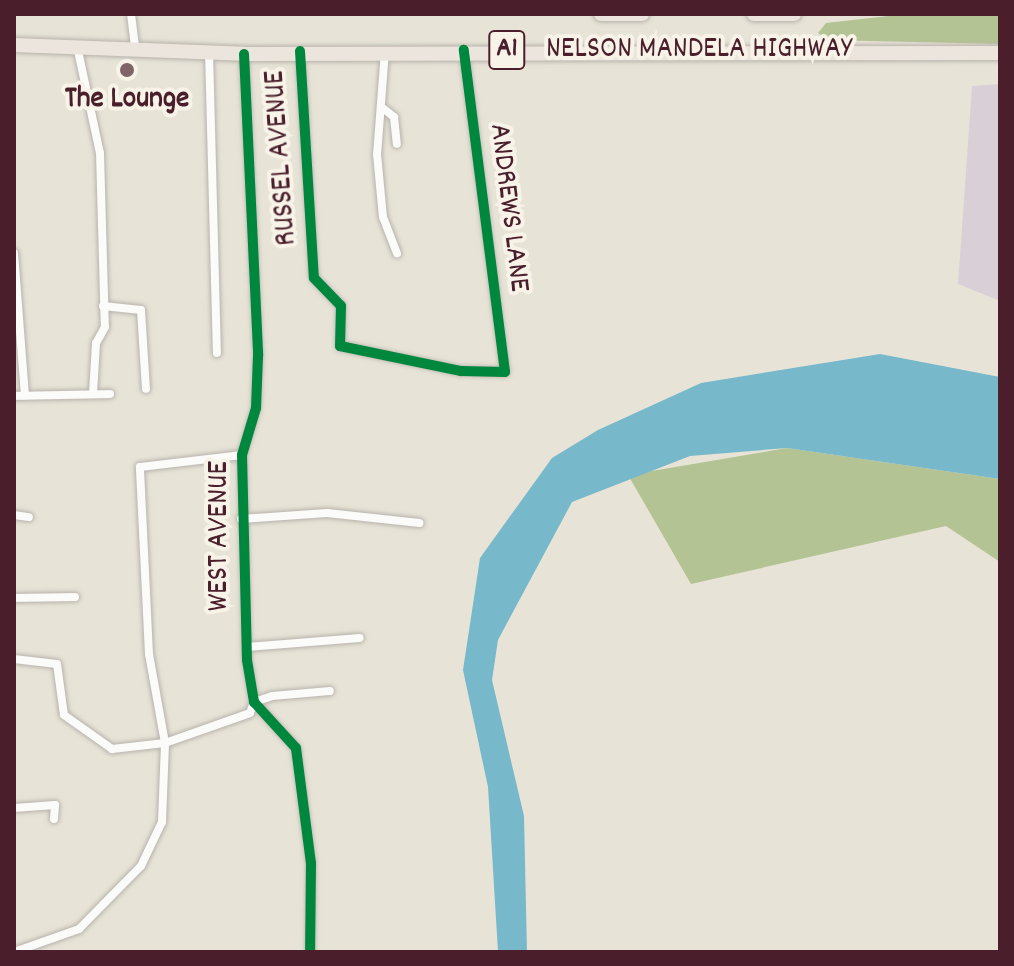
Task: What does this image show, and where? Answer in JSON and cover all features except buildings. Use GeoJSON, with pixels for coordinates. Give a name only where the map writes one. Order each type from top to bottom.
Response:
{"type":"FeatureCollection","features":[{"type":"Feature","properties":{"kind":"highway","name":"NELSON MANDELA HIGHWAY"},"geometry":{"type":"LineString","coordinates":[[601,14],[642,14]]}},
{"type":"Feature","properties":{"kind":"highway","name":"NELSON MANDELA HIGHWAY"},"geometry":{"type":"LineString","coordinates":[[754,14],[794,14]]}},
{"type":"Feature","properties":{"kind":"highway","name":"NELSON MANDELA HIGHWAY"},"geometry":{"type":"LineString","coordinates":[[14,45],[135,47],[244,54],[464,50],[1000,53]]}},
{"type":"Feature","properties":{"kind":"street"},"geometry":{"type":"LineString","coordinates":[[131,14],[135,47]]}},
{"type":"Feature","properties":{"kind":"street"},"geometry":{"type":"LineString","coordinates":[[77,45],[83,91],[98,128],[103,306],[93,393]]}},
{"type":"Feature","properties":{"kind":"street"},"geometry":{"type":"LineString","coordinates":[[209,50],[217,353]]}},
{"type":"Feature","properties":{"kind":"street","name":"ANDREWS LANE"},"geometry":{"type":"LineString","coordinates":[[340,346],[461,371],[505,372],[464,50]]}},
{"type":"Feature","properties":{"kind":"street","name":"RUSSEL AVENUE"},"geometry":{"type":"LineString","coordinates":[[300,51],[314,278],[341,306],[340,346]]}},
{"type":"Feature","properties":{"kind":"street"},"geometry":{"type":"LineString","coordinates":[[385,51],[384,109],[377,122],[379,177],[397,253]]}},
{"type":"Feature","properties":{"kind":"street","name":"WEST AVENUE"},"geometry":{"type":"LineString","coordinates":[[244,54],[258,356],[256,408],[242,455],[241,519],[247,647],[254,702]]}},
{"type":"Feature","properties":{"kind":"street"},"geometry":{"type":"LineString","coordinates":[[384,109],[394,117],[397,144]]}},
{"type":"Feature","properties":{"kind":"street"},"geometry":{"type":"LineString","coordinates":[[14,255],[25,396]]}},
{"type":"Feature","properties":{"kind":"street"},"geometry":{"type":"LineString","coordinates":[[103,306],[141,310],[146,389]]}},
{"type":"Feature","properties":{"kind":"street"},"geometry":{"type":"LineString","coordinates":[[14,396],[110,394]]}},
{"type":"Feature","properties":{"kind":"street"},"geometry":{"type":"LineString","coordinates":[[14,952],[79,929],[141,866],[162,822],[165,743],[149,654],[140,467],[242,455]]}},
{"type":"Feature","properties":{"kind":"street"},"geometry":{"type":"LineString","coordinates":[[241,519],[327,513],[419,523]]}},
{"type":"Feature","properties":{"kind":"street"},"geometry":{"type":"LineString","coordinates":[[14,515],[29,517]]}},
{"type":"Feature","properties":{"kind":"street"},"geometry":{"type":"LineString","coordinates":[[14,598],[75,597]]}},
{"type":"Feature","properties":{"kind":"street"},"geometry":{"type":"LineString","coordinates":[[247,647],[360,638]]}},
{"type":"Feature","properties":{"kind":"street"},"geometry":{"type":"LineString","coordinates":[[14,659],[57,664],[64,715],[112,749],[165,743],[250,713],[254,702]]}},
{"type":"Feature","properties":{"kind":"street"},"geometry":{"type":"LineString","coordinates":[[254,702],[330,691]]}},
{"type":"Feature","properties":{"kind":"street"},"geometry":{"type":"LineString","coordinates":[[254,702],[296,748],[311,863],[310,952]]}},
{"type":"Feature","properties":{"kind":"street"},"geometry":{"type":"LineString","coordinates":[[14,808],[55,805],[54,819]]}},
{"type":"Feature","properties":{"kind":"shaded area"},"geometry":{"type":"Polygon","coordinates":[[[1000,84],[1000,301],[958,284],[972,86],[1000,84]]]}},
{"type":"Feature","properties":{"kind":"green space"},"geometry":{"type":"Polygon","coordinates":[[[906,14],[1000,14],[1000,44],[827,40],[818,33],[826,23],[906,14]]]}},
{"type":"Feature","properties":{"kind":"green space"},"geometry":{"type":"Polygon","coordinates":[[[787,448],[1000,479],[1000,562],[946,526],[691,584],[628,475],[787,448]]]}},
{"type":"Feature","properties":{"kind":"water"},"geometry":{"type":"Polygon","coordinates":[[[880,354],[1000,377],[1000,479],[787,448],[690,456],[572,502],[498,640],[492,680],[524,816],[527,952],[498,952],[488,787],[463,670],[480,558],[552,458],[598,430],[701,383],[880,354]]]}},
{"type":"Feature","properties":{"kind":"cycle path"},"geometry":{"type":"LineString","coordinates":[[300,51],[314,278],[341,306],[340,346],[461,371],[505,372],[464,50]]}},
{"type":"Feature","properties":{"kind":"cycle path"},"geometry":{"type":"LineString","coordinates":[[244,54],[258,356],[256,408],[242,455],[247,660],[254,702],[296,748],[311,863],[310,952]]}},
{"type":"Feature","properties":{"kind":"place","name":"The Lounge"},"geometry":{"type":"Point","coordinates":[127,70]}}]}
